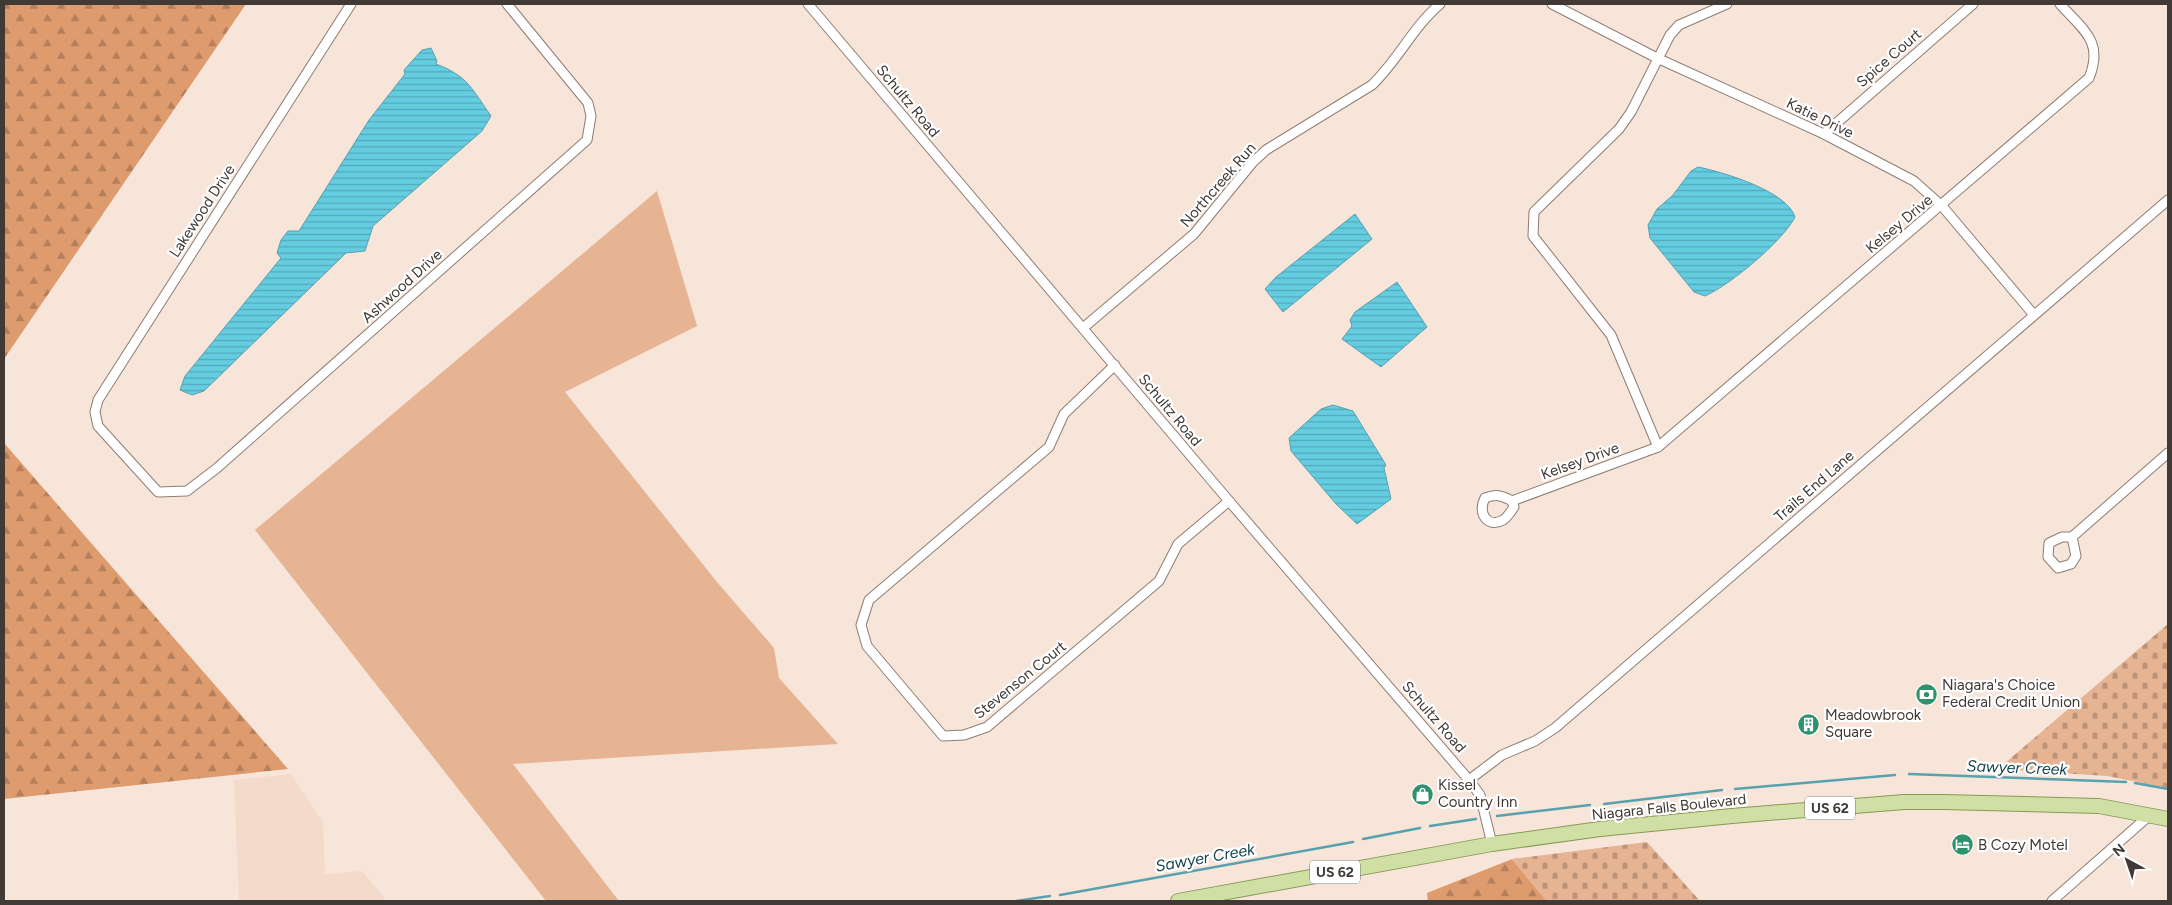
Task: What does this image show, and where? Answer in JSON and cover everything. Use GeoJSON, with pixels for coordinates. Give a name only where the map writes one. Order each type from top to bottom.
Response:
{"type":"FeatureCollection","features":[{"type":"Feature","properties":{"kind":"main road","name":"Niagara Falls Boulevard"},"geometry":{"type":"LineString","coordinates":[[1178,901],[1492,844],[1732,816],[1904,802],[2099,806],[2151,814],[2168,819]]}},
{"type":"Feature","properties":{"kind":"street","name":"Lakewood Drive"},"geometry":{"type":"LineString","coordinates":[[106,437],[98,426],[96,412],[103,390],[351,4]]}},
{"type":"Feature","properties":{"kind":"street","name":"Ashwood Drive"},"geometry":{"type":"LineString","coordinates":[[106,437],[158,492],[187,491],[217,468],[587,140],[591,116],[588,103],[507,4]]}},
{"type":"Feature","properties":{"kind":"street","name":"Schultz Road"},"geometry":{"type":"LineString","coordinates":[[808,4],[1229,501],[1469,780],[1480,795],[1492,844]]}},
{"type":"Feature","properties":{"kind":"street","name":"Northcreek Run"},"geometry":{"type":"LineString","coordinates":[[1082,328],[1194,234],[1253,162],[1266,150],[1372,85],[1385,72],[1418,26],[1440,4]]}},
{"type":"Feature","properties":{"kind":"street","name":"Katie Drive"},"geometry":{"type":"LineString","coordinates":[[1552,4],[1658,58],[1824,134],[1914,180],[1942,206],[2034,315]]}},
{"type":"Feature","properties":{"kind":"street"},"geometry":{"type":"LineString","coordinates":[[1658,447],[1611,335],[1533,236],[1532,223],[1534,212],[1542,202],[1619,129],[1631,112],[1670,35],[1678,25],[1728,4]]}},
{"type":"Feature","properties":{"kind":"street","name":"Spice Court"},"geometry":{"type":"LineString","coordinates":[[1824,134],[1973,4]]}},
{"type":"Feature","properties":{"kind":"street","name":"Kelsey Drive"},"geometry":{"type":"LineString","coordinates":[[1512,500],[1658,447],[1942,206],[2089,78],[2095,64],[2095,49],[2088,36],[2060,4]]}},
{"type":"Feature","properties":{"kind":"street","name":"Trails End Lane"},"geometry":{"type":"LineString","coordinates":[[1469,780],[1502,754],[1535,741],[1555,728],[2168,200]]}},
{"type":"Feature","properties":{"kind":"street","name":"Stevenson Court"},"geometry":{"type":"LineString","coordinates":[[1115,366],[1064,414],[1049,447],[869,600],[861,625],[867,646],[937,729],[943,736],[964,735],[987,727],[1159,581],[1178,544],[1229,501]]}},
{"type":"Feature","properties":{"kind":"street"},"geometry":{"type":"LineString","coordinates":[[2072,536],[2168,453]]}},
{"type":"Feature","properties":{"kind":"street"},"geometry":{"type":"LineString","coordinates":[[2052,901],[2151,814]]}},
{"type":"Feature","properties":{"kind":"shaded area"},"geometry":{"type":"Polygon","coordinates":[[[291,774],[323,822],[325,874],[362,871],[387,901],[239,901],[234,780],[291,774]]]}},
{"type":"Feature","properties":{"kind":"green space"},"geometry":{"type":"Polygon","coordinates":[[[4,4],[246,4],[4,359],[4,4]]]}},
{"type":"Feature","properties":{"kind":"green space"},"geometry":{"type":"Polygon","coordinates":[[[657,191],[697,326],[565,392],[717,582],[774,648],[779,678],[838,744],[513,764],[619,901],[546,901],[255,530],[657,191]]]}},
{"type":"Feature","properties":{"kind":"green space"},"geometry":{"type":"Polygon","coordinates":[[[4,443],[288,769],[4,799],[4,443]]]}},
{"type":"Feature","properties":{"kind":"green space"},"geometry":{"type":"Polygon","coordinates":[[[2168,624],[2168,788],[2107,776],[1998,769],[2168,624]]]}},
{"type":"Feature","properties":{"kind":"green space"},"geometry":{"type":"Polygon","coordinates":[[[1647,842],[1700,901],[1547,901],[1512,859],[1647,842]]]}},
{"type":"Feature","properties":{"kind":"green space"},"geometry":{"type":"Polygon","coordinates":[[[1512,859],[1547,901],[1428,901],[1427,893],[1512,859]]]}},
{"type":"Feature","properties":{"kind":"water"},"geometry":{"type":"Polygon","coordinates":[[[431,48],[437,61],[436,64],[455,73],[468,84],[491,116],[482,131],[373,226],[365,251],[346,253],[204,391],[192,395],[180,390],[185,376],[281,258],[277,253],[281,240],[288,231],[299,231],[369,120],[405,74],[404,70],[422,50],[431,48]]]}},
{"type":"Feature","properties":{"kind":"water"},"geometry":{"type":"Polygon","coordinates":[[[1698,167],[1738,178],[1767,191],[1790,208],[1795,217],[1789,227],[1768,250],[1728,282],[1705,296],[1694,292],[1650,238],[1648,225],[1657,209],[1673,195],[1691,171],[1698,167]]]}},
{"type":"Feature","properties":{"kind":"water"},"geometry":{"type":"Polygon","coordinates":[[[1355,214],[1372,239],[1283,312],[1265,289],[1276,277],[1355,214]]]}},
{"type":"Feature","properties":{"kind":"water"},"geometry":{"type":"Polygon","coordinates":[[[1397,282],[1427,327],[1381,367],[1342,339],[1352,326],[1350,320],[1355,312],[1397,282]]]}},
{"type":"Feature","properties":{"kind":"water"},"geometry":{"type":"Polygon","coordinates":[[[1333,405],[1353,411],[1386,465],[1384,468],[1391,499],[1357,524],[1336,504],[1291,451],[1289,438],[1321,409],[1333,405]]]}},
{"type":"Feature","properties":{"kind":"waterway","name":"Sawyer Creek"},"geometry":{"type":"LineString","coordinates":[[1909,774],[2126,782]]}},
{"type":"Feature","properties":{"kind":"waterway","name":"Sawyer Creek"},"geometry":{"type":"LineString","coordinates":[[1735,789],[1895,775]]}},
{"type":"Feature","properties":{"kind":"waterway","name":"Sawyer Creek"},"geometry":{"type":"LineString","coordinates":[[2135,783],[2168,789]]}},
{"type":"Feature","properties":{"kind":"waterway","name":"Sawyer Creek"},"geometry":{"type":"LineString","coordinates":[[1604,804],[1722,790]]}},
{"type":"Feature","properties":{"kind":"waterway","name":"Sawyer Creek"},"geometry":{"type":"LineString","coordinates":[[1497,816],[1590,805]]}},
{"type":"Feature","properties":{"kind":"waterway","name":"Sawyer Creek"},"geometry":{"type":"LineString","coordinates":[[1430,826],[1476,819]]}},
{"type":"Feature","properties":{"kind":"waterway","name":"Sawyer Creek"},"geometry":{"type":"LineString","coordinates":[[1363,839],[1420,828]]}},
{"type":"Feature","properties":{"kind":"waterway","name":"Sawyer Creek"},"geometry":{"type":"LineString","coordinates":[[1060,895],[1353,842]]}},
{"type":"Feature","properties":{"kind":"waterway","name":"Sawyer Creek"},"geometry":{"type":"LineString","coordinates":[[1016,901],[1050,896]]}},
{"type":"Feature","properties":{"kind":"place","name":"Niagara's Choice Federal Credit Union"},"geometry":{"type":"Point","coordinates":[1926,694]}},
{"type":"Feature","properties":{"kind":"place","name":"Meadowbrook Square"},"geometry":{"type":"Point","coordinates":[1809,724]}},
{"type":"Feature","properties":{"kind":"place","name":"Kissel Country Inn"},"geometry":{"type":"Point","coordinates":[1422,794]}},
{"type":"Feature","properties":{"kind":"place","name":"B Cozy Motel"},"geometry":{"type":"Point","coordinates":[1962,845]}}]}
